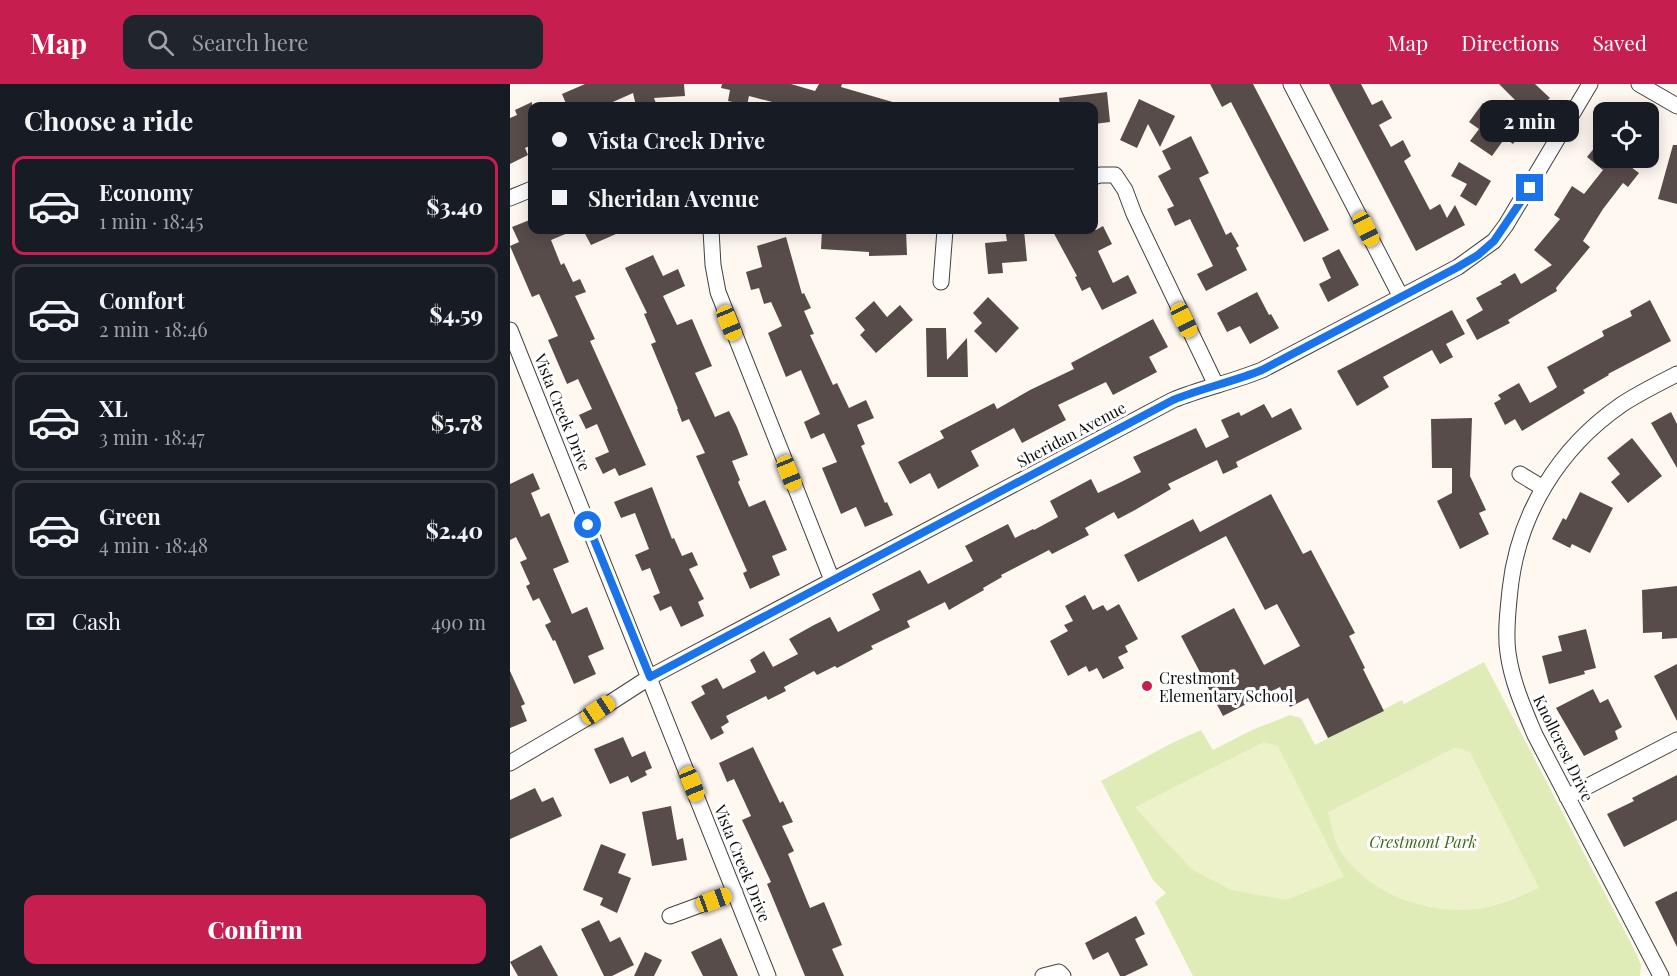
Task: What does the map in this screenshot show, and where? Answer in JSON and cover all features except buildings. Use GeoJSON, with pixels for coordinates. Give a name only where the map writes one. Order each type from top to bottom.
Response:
{"type":"FeatureCollection","features":[{"type":"Feature","properties":{"kind":"street"},"geometry":{"type":"LineString","coordinates":[[1291,84],[1401,297]]}},
{"type":"Feature","properties":{"kind":"street","name":"Sheridan Avenue"},"geometry":{"type":"LineString","coordinates":[[510,763],[650,677],[1173,400],[1238,380],[1262,370],[1458,267],[1494,241],[1518,208],[1590,84]]}},
{"type":"Feature","properties":{"kind":"street"},"geometry":{"type":"LineString","coordinates":[[1639,84],[1677,106]]}},
{"type":"Feature","properties":{"kind":"street"},"geometry":{"type":"LineString","coordinates":[[1098,177],[1115,175],[1125,190],[1134,214],[1216,385]]}},
{"type":"Feature","properties":{"kind":"street"},"geometry":{"type":"LineString","coordinates":[[510,198],[528,191]]}},
{"type":"Feature","properties":{"kind":"street"},"geometry":{"type":"LineString","coordinates":[[711,234],[712,265],[718,292],[832,580]]}},
{"type":"Feature","properties":{"kind":"street"},"geometry":{"type":"LineString","coordinates":[[941,282],[945,234]]}},
{"type":"Feature","properties":{"kind":"street","name":"Vista Creek Drive"},"geometry":{"type":"LineString","coordinates":[[510,330],[768,976]]}},
{"type":"Feature","properties":{"kind":"street","name":"Knollcrest Drive"},"geometry":{"type":"LineString","coordinates":[[1661,976],[1535,735],[1518,695],[1508,653],[1507,614],[1511,577],[1520,538],[1532,508],[1557,466],[1600,421],[1622,405],[1677,375]]}},
{"type":"Feature","properties":{"kind":"street"},"geometry":{"type":"LineString","coordinates":[[1520,474],[1543,488]]}},
{"type":"Feature","properties":{"kind":"street"},"geometry":{"type":"LineString","coordinates":[[1567,797],[1677,740]]}},
{"type":"Feature","properties":{"kind":"street"},"geometry":{"type":"LineString","coordinates":[[670,916],[735,892]]}},
{"type":"Feature","properties":{"kind":"street"},"geometry":{"type":"LineString","coordinates":[[1043,976],[1059,972],[1063,976]]}},
{"type":"Feature","properties":{"kind":"green space","name":"Crestmont Park"},"geometry":{"type":"Polygon","coordinates":[[[1484,662],[1637,955],[1641,965],[1640,976],[1193,976],[1155,902],[1166,893],[1153,880],[1101,781],[1201,730],[1213,750],[1252,730],[1290,715],[1301,718],[1315,745],[1402,700],[1404,704],[1484,662]]]}},
{"type":"Feature","properties":{"kind":"green space"},"geometry":{"type":"Polygon","coordinates":[[[1264,742],[1278,746],[1344,877],[1286,900],[1231,890],[1193,870],[1135,807],[1264,742]]]}},
{"type":"Feature","properties":{"kind":"green space"},"geometry":{"type":"Polygon","coordinates":[[[1456,747],[1470,752],[1539,888],[1490,907],[1464,910],[1424,906],[1404,900],[1368,881],[1341,852],[1328,812],[1456,747]]]}},
{"type":"Feature","properties":{"kind":"place","name":"Crestmont Elementary School"},"geometry":{"type":"Point","coordinates":[1147,686]}},
{"type":"Feature","properties":{"kind":"route"},"geometry":{"type":"LineString","coordinates":[[588,525],[650,677],[1173,400],[1192,392],[1238,380],[1262,370],[1458,267],[1478,255],[1494,241],[1530,188]]}}]}
